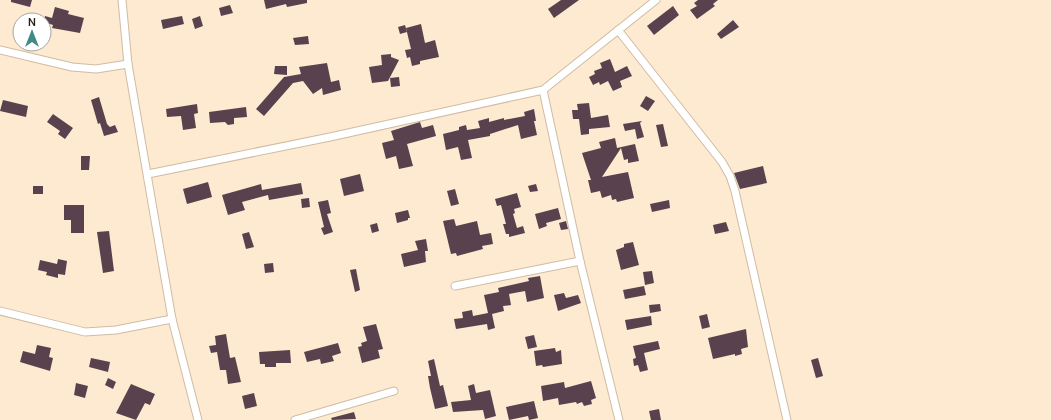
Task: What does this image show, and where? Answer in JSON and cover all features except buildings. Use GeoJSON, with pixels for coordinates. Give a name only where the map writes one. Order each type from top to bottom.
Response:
{"type":"FeatureCollection","features":[{"type":"Feature","properties":{"kind":"street"},"geometry":{"type":"LineString","coordinates":[[122,0],[128,64],[172,319],[198,420]]}},
{"type":"Feature","properties":{"kind":"street"},"geometry":{"type":"LineString","coordinates":[[148,174],[330,137],[543,90],[656,0]]}},
{"type":"Feature","properties":{"kind":"street"},"geometry":{"type":"LineString","coordinates":[[618,30],[703,136],[730,176],[735,191],[787,420]]}},
{"type":"Feature","properties":{"kind":"street"},"geometry":{"type":"LineString","coordinates":[[0,50],[72,67],[96,69],[128,64]]}},
{"type":"Feature","properties":{"kind":"street"},"geometry":{"type":"LineString","coordinates":[[543,90],[580,260],[619,420]]}},
{"type":"Feature","properties":{"kind":"street"},"geometry":{"type":"LineString","coordinates":[[455,286],[580,260]]}},
{"type":"Feature","properties":{"kind":"street"},"geometry":{"type":"LineString","coordinates":[[0,311],[85,332],[116,330],[172,319]]}},
{"type":"Feature","properties":{"kind":"street"},"geometry":{"type":"LineString","coordinates":[[295,420],[394,391]]}}]}
